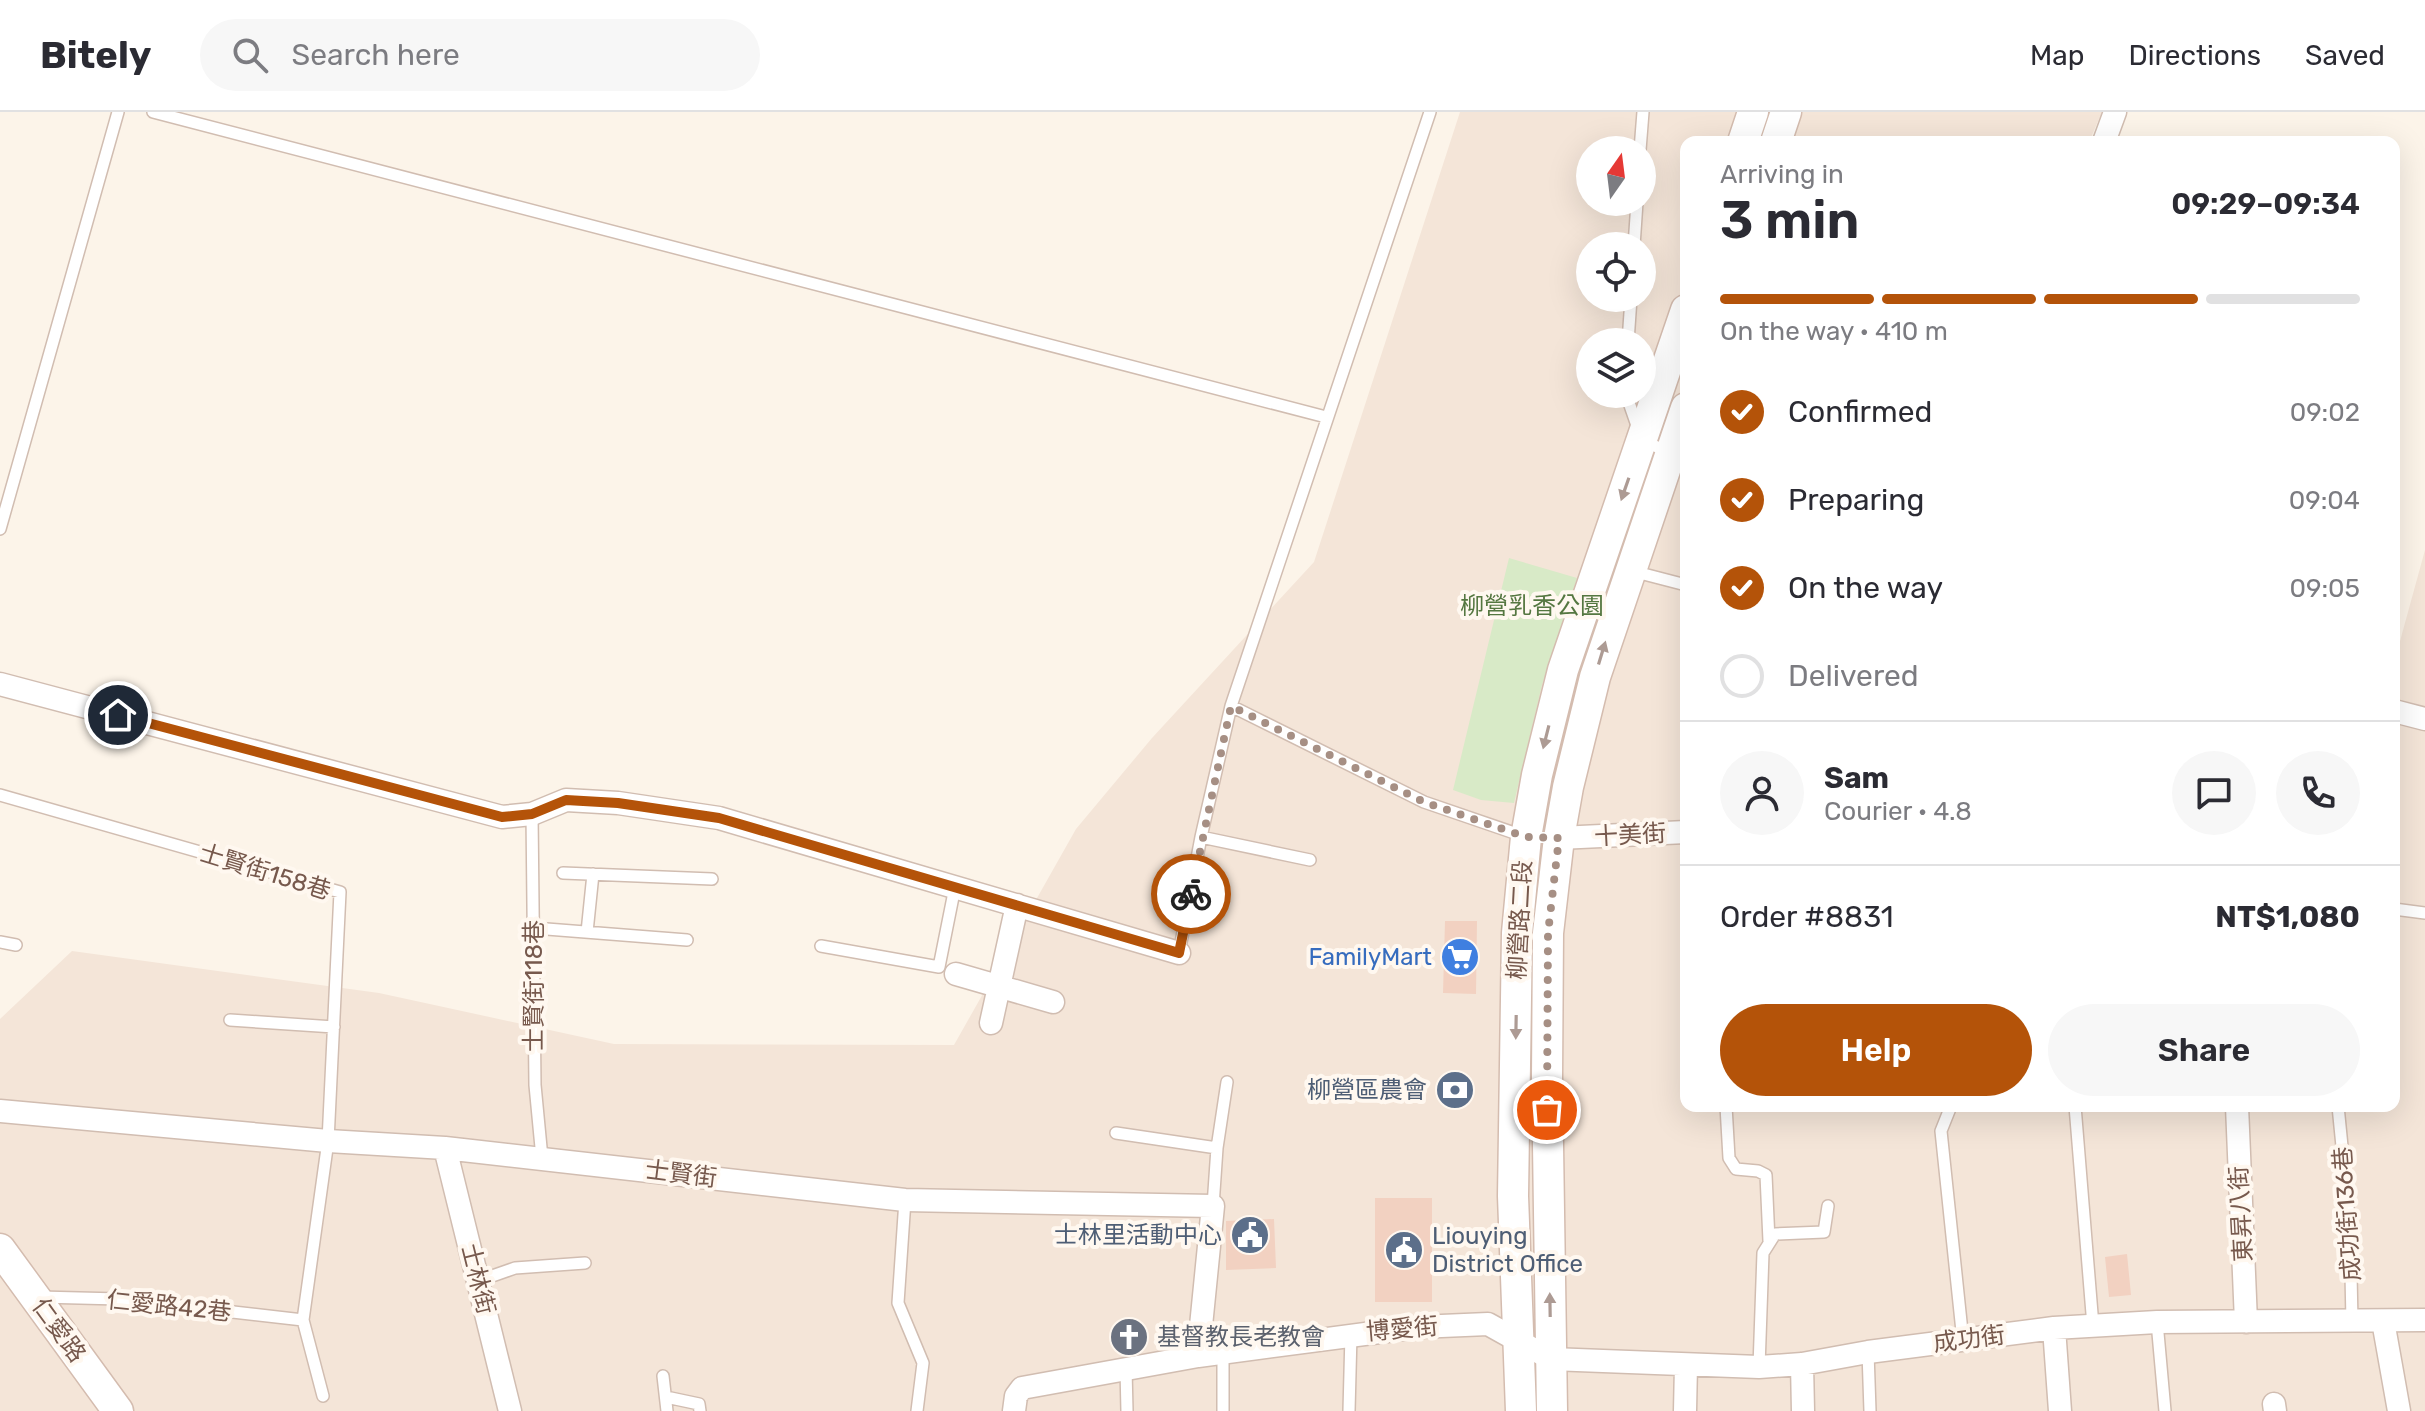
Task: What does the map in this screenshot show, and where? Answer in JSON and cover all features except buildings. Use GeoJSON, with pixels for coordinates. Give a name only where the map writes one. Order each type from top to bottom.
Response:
{"type":"FeatureCollection","features":[{"type":"Feature","properties":{"kind":"street"},"geometry":{"type":"LineString","coordinates":[[1745,136],[1753,112]]}},
{"type":"Feature","properties":{"kind":"street"},"geometry":{"type":"LineString","coordinates":[[1778,136],[1786,112]]}},
{"type":"Feature","properties":{"kind":"street"},"geometry":{"type":"LineString","coordinates":[[2106,136],[2115,112]]}},
{"type":"Feature","properties":{"kind":"street","name":"柳營路二段"},"geometry":{"type":"LineString","coordinates":[[1521,1411],[1513,1196],[1517,933],[1526,837],[1537,775],[1563,670],[1680,328]]}},
{"type":"Feature","properties":{"kind":"street","name":"柳營路二段"},"geometry":{"type":"LineString","coordinates":[[1552,1411],[1548,933],[1559,838],[1595,677],[1680,426]]}},
{"type":"Feature","properties":{"kind":"street"},"geometry":{"type":"LineString","coordinates":[[0,684],[502,817],[532,814],[566,800],[618,803],[719,818],[1179,953]]}},
{"type":"Feature","properties":{"kind":"street"},"geometry":{"type":"LineString","coordinates":[[2400,713],[2425,719]]}},
{"type":"Feature","properties":{"kind":"street","name":"十美街"},"geometry":{"type":"LineString","coordinates":[[1559,838],[1680,832]]}},
{"type":"Feature","properties":{"kind":"street"},"geometry":{"type":"LineString","coordinates":[[991,1023],[1017,905]]}},
{"type":"Feature","properties":{"kind":"street"},"geometry":{"type":"LineString","coordinates":[[956,974],[1053,1002]]}},
{"type":"Feature","properties":{"kind":"street","name":"士賢街"},"geometry":{"type":"LineString","coordinates":[[0,1111],[328,1141],[445,1148],[905,1200],[1213,1206]]}},
{"type":"Feature","properties":{"kind":"street","name":"東昇八街"},"geometry":{"type":"LineString","coordinates":[[2237,1112],[2246,1322]]}},
{"type":"Feature","properties":{"kind":"street","name":"士林街"},"geometry":{"type":"LineString","coordinates":[[445,1148],[510,1411]]}},
{"type":"Feature","properties":{"kind":"street"},"geometry":{"type":"LineString","coordinates":[[1198,1356],[1213,1206]]}},
{"type":"Feature","properties":{"kind":"street","name":"仁愛路"},"geometry":{"type":"LineString","coordinates":[[8,1266],[35,1297],[118,1411]]}},
{"type":"Feature","properties":{"kind":"street","name":"成功街"},"geometry":{"type":"LineString","coordinates":[[1520,1340],[1551,1359],[1759,1367],[1802,1364],[1868,1352],[2054,1328],[2157,1322],[2425,1320]]}},
{"type":"Feature","properties":{"kind":"street"},"geometry":{"type":"LineString","coordinates":[[2383,1321],[2399,1411]]}},
{"type":"Feature","properties":{"kind":"street","name":"博愛街"},"geometry":{"type":"LineString","coordinates":[[1014,1411],[1016,1396],[1022,1388],[1198,1356],[1351,1334],[1488,1324],[1520,1340]]}},
{"type":"Feature","properties":{"kind":"street"},"geometry":{"type":"LineString","coordinates":[[2054,1328],[2060,1411]]}},
{"type":"Feature","properties":{"kind":"street"},"geometry":{"type":"LineString","coordinates":[[1802,1364],[1803,1411]]}},
{"type":"Feature","properties":{"kind":"street"},"geometry":{"type":"LineString","coordinates":[[1685,1411],[1686,1365]]}},
{"type":"Feature","properties":{"kind":"lane"},"geometry":{"type":"LineString","coordinates":[[0,529],[118,112]]}},
{"type":"Feature","properties":{"kind":"lane"},"geometry":{"type":"LineString","coordinates":[[153,112],[1326,417]]}},
{"type":"Feature","properties":{"kind":"lane"},"geometry":{"type":"LineString","coordinates":[[1179,953],[1231,706],[1430,112]]}},
{"type":"Feature","properties":{"kind":"lane"},"geometry":{"type":"LineString","coordinates":[[1641,136],[1643,112]]}},
{"type":"Feature","properties":{"kind":"lane"},"geometry":{"type":"LineString","coordinates":[[1631,408],[1642,440],[1671,453]]}},
{"type":"Feature","properties":{"kind":"lane"},"geometry":{"type":"LineString","coordinates":[[1632,571],[1680,583]]}},
{"type":"Feature","properties":{"kind":"lane","name":"十美街"},"geometry":{"type":"LineString","coordinates":[[1231,706],[1424,802],[1526,837],[1559,838]]}},
{"type":"Feature","properties":{"kind":"lane","name":"士賢街158巷"},"geometry":{"type":"LineString","coordinates":[[0,795],[340,892],[328,1141],[303,1320]]}},
{"type":"Feature","properties":{"kind":"lane","name":"士賢街118巷"},"geometry":{"type":"LineString","coordinates":[[532,814],[535,1085],[542,1158]]}},
{"type":"Feature","properties":{"kind":"lane"},"geometry":{"type":"LineString","coordinates":[[1201,837],[1310,860]]}},
{"type":"Feature","properties":{"kind":"lane"},"geometry":{"type":"LineString","coordinates":[[563,873],[712,879]]}},
{"type":"Feature","properties":{"kind":"lane"},"geometry":{"type":"LineString","coordinates":[[587,932],[593,874]]}},
{"type":"Feature","properties":{"kind":"lane"},"geometry":{"type":"LineString","coordinates":[[821,946],[939,967],[955,887]]}},
{"type":"Feature","properties":{"kind":"lane"},"geometry":{"type":"LineString","coordinates":[[2400,910],[2425,913]]}},
{"type":"Feature","properties":{"kind":"lane"},"geometry":{"type":"LineString","coordinates":[[534,928],[687,940]]}},
{"type":"Feature","properties":{"kind":"lane"},"geometry":{"type":"LineString","coordinates":[[0,942],[16,945]]}},
{"type":"Feature","properties":{"kind":"lane"},"geometry":{"type":"LineString","coordinates":[[230,1020],[334,1027]]}},
{"type":"Feature","properties":{"kind":"lane"},"geometry":{"type":"LineString","coordinates":[[1213,1206],[1217,1148],[1227,1082]]}},
{"type":"Feature","properties":{"kind":"lane"},"geometry":{"type":"LineString","coordinates":[[1726,1112],[1729,1158],[1736,1169],[1766,1175],[1769,1241]]}},
{"type":"Feature","properties":{"kind":"lane"},"geometry":{"type":"LineString","coordinates":[[1949,1112],[1941,1131],[1963,1341]]}},
{"type":"Feature","properties":{"kind":"lane"},"geometry":{"type":"LineString","coordinates":[[2075,1112],[2093,1326]]}},
{"type":"Feature","properties":{"kind":"lane","name":"成功街136巷"},"geometry":{"type":"LineString","coordinates":[[2339,1112],[2350,1227],[2352,1321]]}},
{"type":"Feature","properties":{"kind":"lane"},"geometry":{"type":"LineString","coordinates":[[1116,1133],[1217,1148]]}},
{"type":"Feature","properties":{"kind":"lane"},"geometry":{"type":"LineString","coordinates":[[905,1200],[898,1303],[923,1363],[917,1411]]}},
{"type":"Feature","properties":{"kind":"lane"},"geometry":{"type":"LineString","coordinates":[[1759,1367],[1763,1253],[1775,1234],[1824,1232],[1828,1206]]}},
{"type":"Feature","properties":{"kind":"lane"},"geometry":{"type":"LineString","coordinates":[[478,1281],[515,1268],[585,1263]]}},
{"type":"Feature","properties":{"kind":"lane","name":"仁愛路42巷"},"geometry":{"type":"LineString","coordinates":[[35,1297],[119,1299],[303,1320]]}},
{"type":"Feature","properties":{"kind":"lane"},"geometry":{"type":"LineString","coordinates":[[303,1320],[323,1396]]}},
{"type":"Feature","properties":{"kind":"lane"},"geometry":{"type":"LineString","coordinates":[[2157,1322],[2165,1411]]}},
{"type":"Feature","properties":{"kind":"lane"},"geometry":{"type":"LineString","coordinates":[[1349,1411],[1351,1334]]}},
{"type":"Feature","properties":{"kind":"lane"},"geometry":{"type":"LineString","coordinates":[[1223,1352],[1223,1411]]}},
{"type":"Feature","properties":{"kind":"lane"},"geometry":{"type":"LineString","coordinates":[[1868,1352],[1870,1411]]}},
{"type":"Feature","properties":{"kind":"lane"},"geometry":{"type":"LineString","coordinates":[[1126,1369],[1127,1411]]}},
{"type":"Feature","properties":{"kind":"lane"},"geometry":{"type":"LineString","coordinates":[[663,1376],[667,1411]]}},
{"type":"Feature","properties":{"kind":"lane"},"geometry":{"type":"LineString","coordinates":[[666,1397],[699,1404],[700,1411]]}},
{"type":"Feature","properties":{"kind":"shaded area"},"geometry":{"type":"Polygon","coordinates":[[[1460,112],[2102,112],[2092,136],[1680,136],[1680,1112],[2400,1112],[2400,641],[2425,550],[2425,1411],[0,1411],[0,1019],[72,951],[379,993],[614,1044],[954,1045],[1076,829],[1152,738],[1314,562],[1460,112]]]}},
{"type":"Feature","properties":{"kind":"green space","name":"柳營乳香公園"},"geometry":{"type":"Polygon","coordinates":[[[1509,558],[1577,578],[1542,685],[1514,803],[1481,800],[1453,790],[1509,558]]]}},
{"type":"Feature","properties":{"kind":"way so far"},"geometry":{"type":"LineString","coordinates":[[1191,894],[1231,706],[1424,802],[1526,837],[1559,838],[1548,933],[1547,1110]]}},
{"type":"Feature","properties":{"kind":"place","name":"FamilyMart"},"geometry":{"type":"Point","coordinates":[1460,957]}},
{"type":"Feature","properties":{"kind":"place","name":"柳營區農會"},"geometry":{"type":"Point","coordinates":[1455,1090]}},
{"type":"Feature","properties":{"kind":"place","name":"士林里活動中心"},"geometry":{"type":"Point","coordinates":[1250,1235]}},
{"type":"Feature","properties":{"kind":"place","name":"Liouying District Office"},"geometry":{"type":"Point","coordinates":[1404,1250]}},
{"type":"Feature","properties":{"kind":"place","name":"基督教長老教會"},"geometry":{"type":"Point","coordinates":[1129,1337]}},
{"type":"Feature","properties":{"kind":"route"},"geometry":{"type":"LineString","coordinates":[[118,715],[502,817],[532,814],[566,800],[618,803],[719,818],[1179,953],[1191,894]]}}]}
